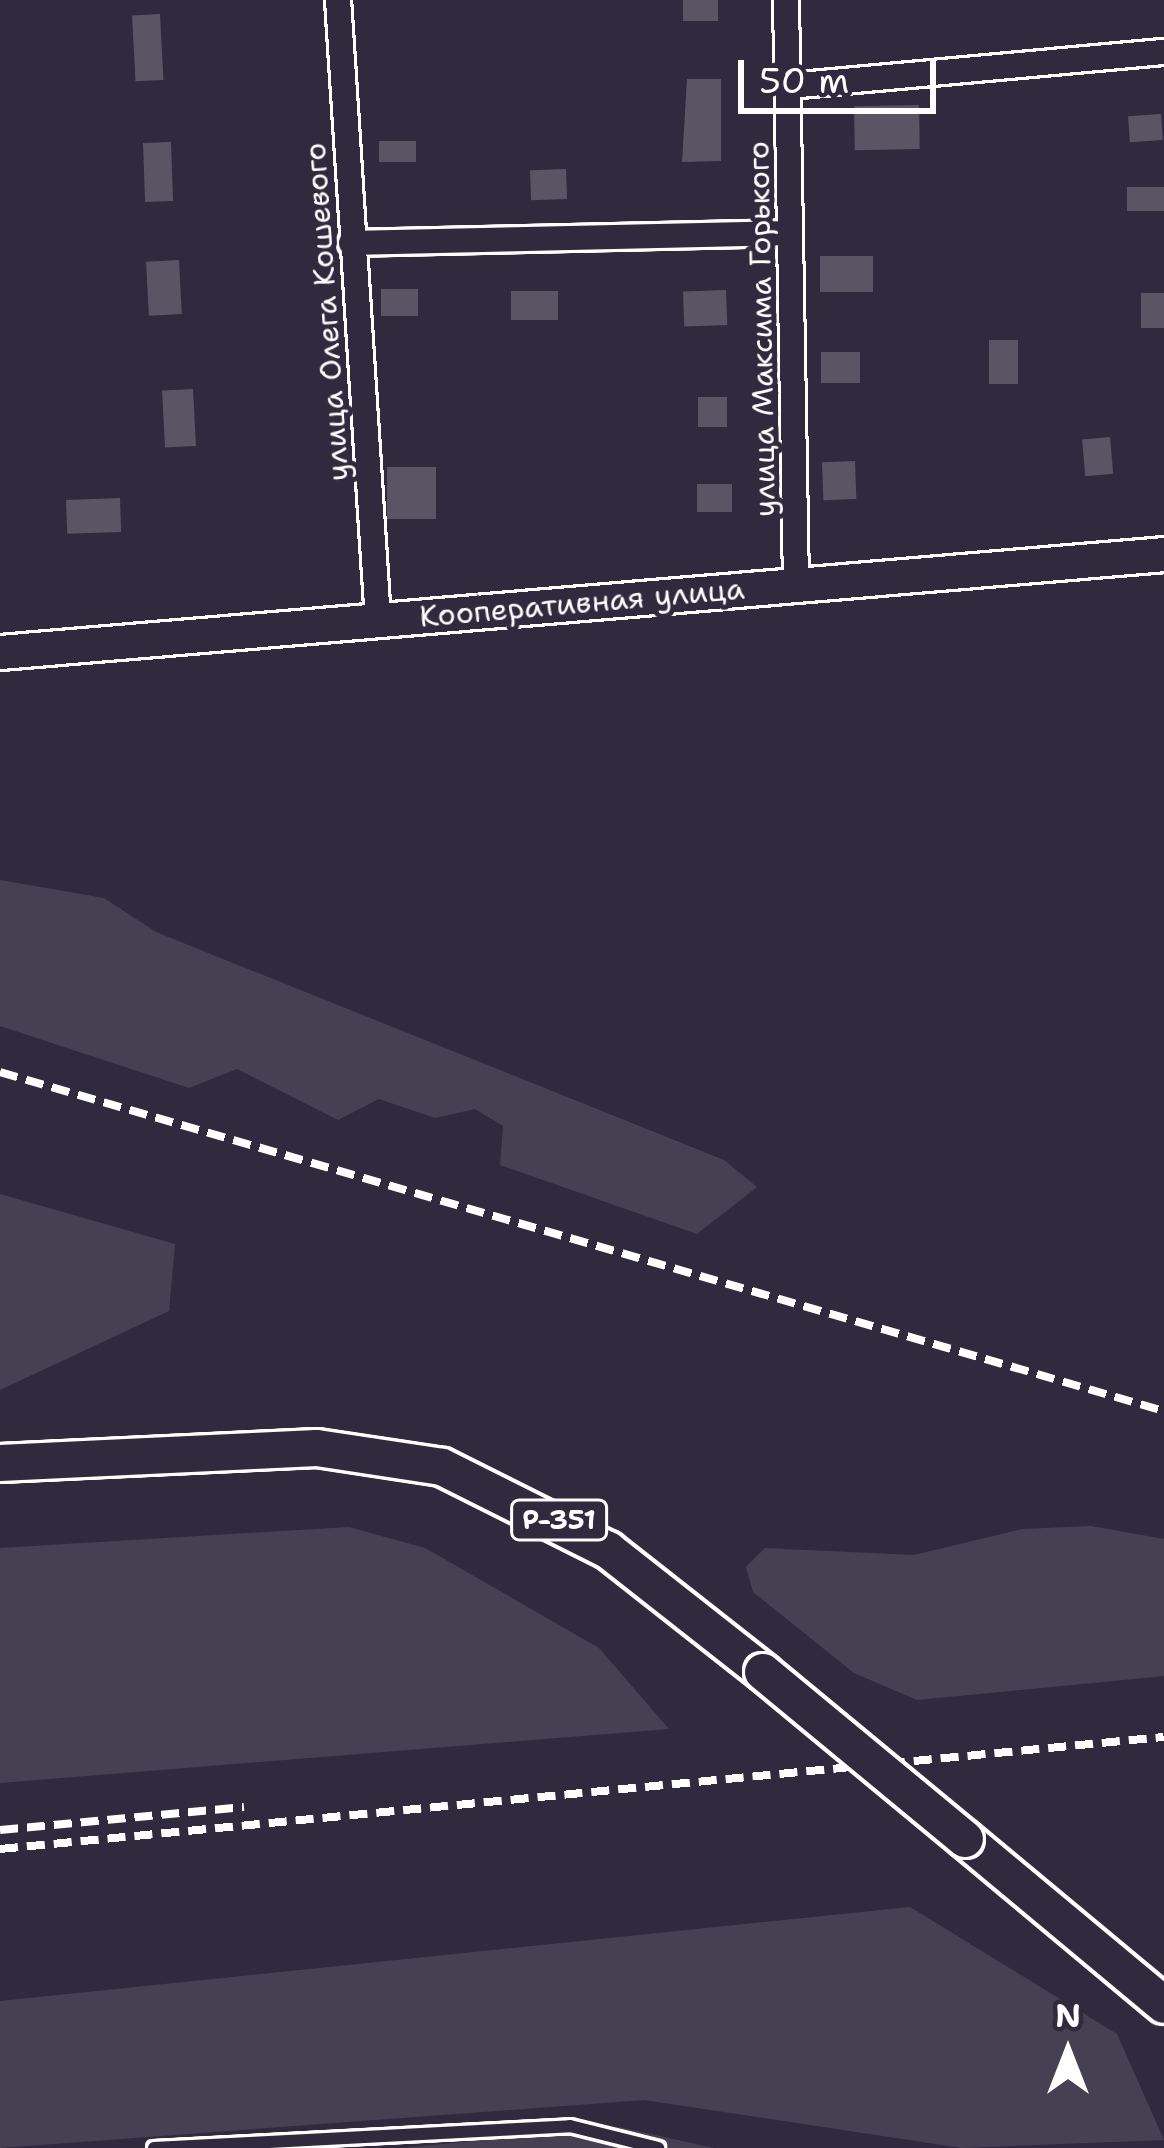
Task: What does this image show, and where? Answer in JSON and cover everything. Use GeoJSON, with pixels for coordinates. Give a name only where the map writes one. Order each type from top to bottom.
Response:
{"type":"FeatureCollection","features":[{"type":"Feature","properties":{"kind":"main road","name":"Кооперативная улица"},"geometry":{"type":"LineString","coordinates":[[0,652],[1164,554]]}},
{"type":"Feature","properties":{"kind":"main road","name":"Р-351"},"geometry":{"type":"LineString","coordinates":[[0,1462],[317,1448],[442,1467],[608,1550],[763,1672],[1164,2005]]}},
{"type":"Feature","properties":{"kind":"street","name":"улица Олега Кошевого"},"geometry":{"type":"LineString","coordinates":[[338,0],[378,620]]}},
{"type":"Feature","properties":{"kind":"street","name":"улица Максима Горького"},"geometry":{"type":"LineString","coordinates":[[786,0],[796,585]]}},
{"type":"Feature","properties":{"kind":"street"},"geometry":{"type":"LineString","coordinates":[[789,86],[1164,52]]}},
{"type":"Feature","properties":{"kind":"street"},"geometry":{"type":"LineString","coordinates":[[351,243],[789,233]]}},
{"type":"Feature","properties":{"kind":"lane"},"geometry":{"type":"LineString","coordinates":[[154,2148],[570,2126],[658,2148]]}},
{"type":"Feature","properties":{"kind":"shaded area"},"geometry":{"type":"Polygon","coordinates":[[[0,880],[104,898],[156,932],[724,1160],[757,1187],[697,1234],[500,1165],[503,1126],[475,1109],[435,1118],[379,1099],[338,1120],[237,1069],[189,1088],[0,1026],[0,880]]]}},
{"type":"Feature","properties":{"kind":"shaded area"},"geometry":{"type":"Polygon","coordinates":[[[0,1194],[175,1244],[169,1311],[0,1390],[0,1194]]]}},
{"type":"Feature","properties":{"kind":"shaded area"},"geometry":{"type":"Polygon","coordinates":[[[1091,1526],[1164,1539],[1164,1676],[917,1700],[854,1673],[753,1592],[746,1567],[765,1548],[914,1555],[1022,1529],[1091,1526]]]}},
{"type":"Feature","properties":{"kind":"shaded area"},"geometry":{"type":"Polygon","coordinates":[[[349,1527],[425,1548],[599,1648],[669,1729],[0,1783],[0,1548],[349,1527]]]}},
{"type":"Feature","properties":{"kind":"shaded area"},"geometry":{"type":"Polygon","coordinates":[[[910,1907],[1117,2034],[1164,2140],[962,2148],[644,2100],[0,2148],[0,2001],[910,1907]]]}},
{"type":"Feature","properties":{"kind":"shaded area"},"geometry":{"type":"Polygon","coordinates":[[[619,2127],[714,2148],[402,2148],[619,2127]]]}},
{"type":"Feature","properties":{"kind":"building"},"geometry":{"type":"Polygon","coordinates":[[[683,0],[718,0],[718,21],[683,21],[683,0]]]}},
{"type":"Feature","properties":{"kind":"building"},"geometry":{"type":"Polygon","coordinates":[[[160,14],[163,80],[135,81],[132,15],[160,14]]]}},
{"type":"Feature","properties":{"kind":"building"},"geometry":{"type":"Polygon","coordinates":[[[687,79],[721,79],[721,161],[682,162],[687,79]]]}},
{"type":"Feature","properties":{"kind":"building"},"geometry":{"type":"Polygon","coordinates":[[[919,105],[920,149],[855,150],[854,106],[919,105]]]}},
{"type":"Feature","properties":{"kind":"building"},"geometry":{"type":"Polygon","coordinates":[[[1161,114],[1163,140],[1130,142],[1128,116],[1161,114]]]}},
{"type":"Feature","properties":{"kind":"building"},"geometry":{"type":"Polygon","coordinates":[[[379,141],[416,141],[416,162],[379,162],[379,141]]]}},
{"type":"Feature","properties":{"kind":"building"},"geometry":{"type":"Polygon","coordinates":[[[171,142],[173,201],[145,202],[143,143],[171,142]]]}},
{"type":"Feature","properties":{"kind":"building"},"geometry":{"type":"Polygon","coordinates":[[[566,169],[567,199],[531,200],[530,170],[566,169]]]}},
{"type":"Feature","properties":{"kind":"building"},"geometry":{"type":"Polygon","coordinates":[[[1127,187],[1164,187],[1164,211],[1127,211],[1127,187]]]}},
{"type":"Feature","properties":{"kind":"building"},"geometry":{"type":"Polygon","coordinates":[[[820,256],[873,256],[873,292],[820,292],[820,256]]]}},
{"type":"Feature","properties":{"kind":"building"},"geometry":{"type":"Polygon","coordinates":[[[179,260],[182,314],[149,316],[146,262],[179,260]]]}},
{"type":"Feature","properties":{"kind":"building"},"geometry":{"type":"Polygon","coordinates":[[[381,289],[418,289],[418,316],[381,316],[381,289]]]}},
{"type":"Feature","properties":{"kind":"building"},"geometry":{"type":"Polygon","coordinates":[[[726,290],[727,325],[684,326],[683,292],[726,290]]]}},
{"type":"Feature","properties":{"kind":"building"},"geometry":{"type":"Polygon","coordinates":[[[511,291],[558,291],[558,320],[511,320],[511,291]]]}},
{"type":"Feature","properties":{"kind":"building"},"geometry":{"type":"Polygon","coordinates":[[[1141,293],[1164,293],[1164,328],[1141,328],[1141,293]]]}},
{"type":"Feature","properties":{"kind":"building"},"geometry":{"type":"Polygon","coordinates":[[[989,340],[1018,340],[1018,384],[989,384],[989,340]]]}},
{"type":"Feature","properties":{"kind":"building"},"geometry":{"type":"Polygon","coordinates":[[[821,352],[860,352],[860,383],[821,383],[821,352]]]}},
{"type":"Feature","properties":{"kind":"building"},"geometry":{"type":"Polygon","coordinates":[[[193,389],[196,446],[165,448],[162,391],[193,389]]]}},
{"type":"Feature","properties":{"kind":"building"},"geometry":{"type":"Polygon","coordinates":[[[698,397],[727,397],[727,427],[698,427],[698,397]]]}},
{"type":"Feature","properties":{"kind":"building"},"geometry":{"type":"Polygon","coordinates":[[[1110,437],[1113,474],[1085,476],[1082,439],[1110,437]]]}},
{"type":"Feature","properties":{"kind":"building"},"geometry":{"type":"Polygon","coordinates":[[[855,461],[856,499],[823,500],[822,462],[855,461]]]}},
{"type":"Feature","properties":{"kind":"building"},"geometry":{"type":"Polygon","coordinates":[[[387,467],[436,467],[436,519],[387,519],[387,467]]]}},
{"type":"Feature","properties":{"kind":"building"},"geometry":{"type":"Polygon","coordinates":[[[697,484],[732,484],[732,512],[697,512],[697,484]]]}},
{"type":"Feature","properties":{"kind":"building"},"geometry":{"type":"Polygon","coordinates":[[[120,498],[121,532],[67,534],[66,500],[120,498]]]}},
{"type":"Feature","properties":{"kind":"railway"},"geometry":{"type":"LineString","coordinates":[[0,1072],[1164,1411]]}},
{"type":"Feature","properties":{"kind":"railway"},"geometry":{"type":"LineString","coordinates":[[0,1849],[1164,1737]]}},
{"type":"Feature","properties":{"kind":"railway"},"geometry":{"type":"LineString","coordinates":[[0,1830],[244,1807]]}}]}
